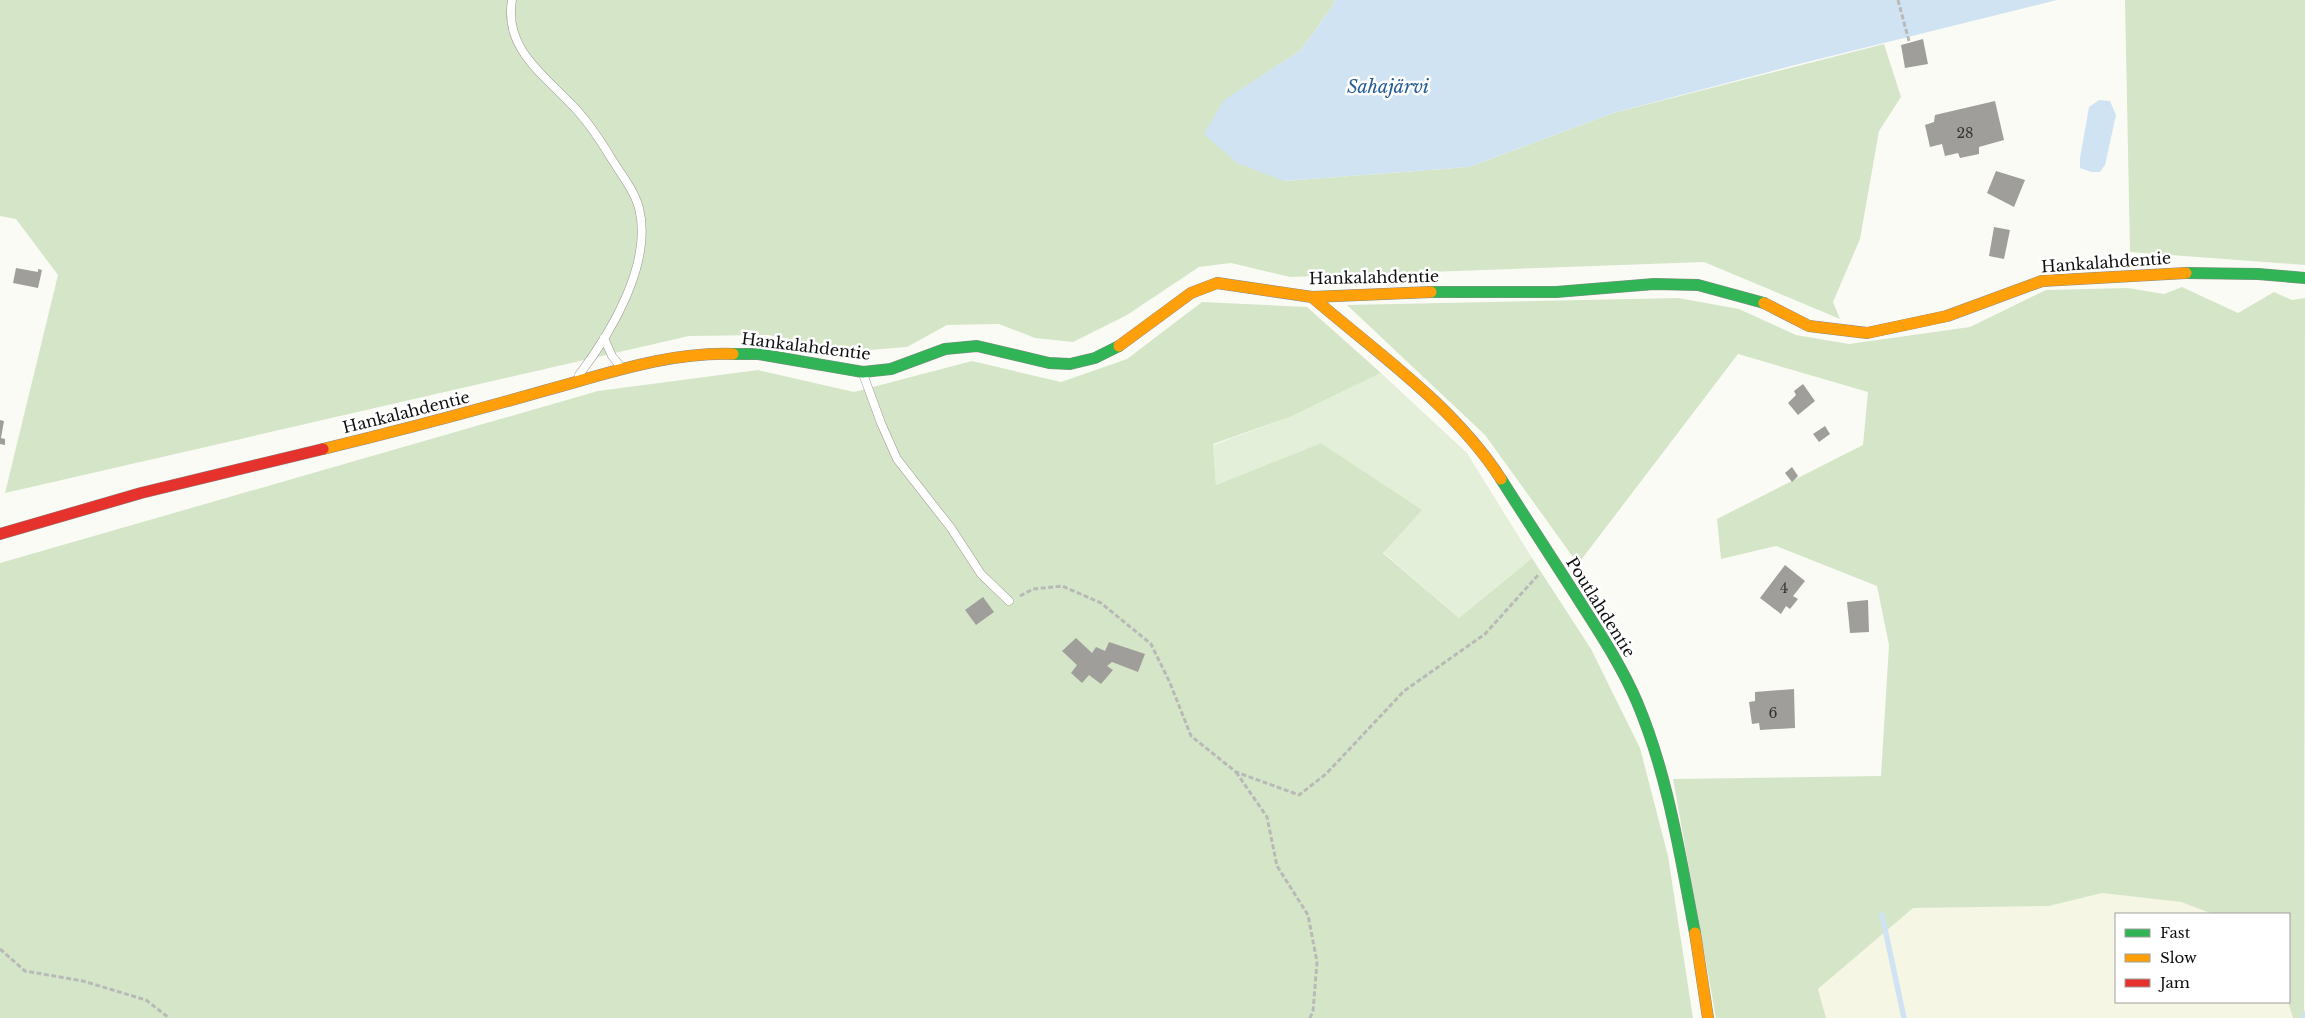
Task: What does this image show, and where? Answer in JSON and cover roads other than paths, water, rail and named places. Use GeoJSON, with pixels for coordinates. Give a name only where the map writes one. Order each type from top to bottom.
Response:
{"type":"FeatureCollection","features":[{"type":"Feature","properties":{"kind":"street","name":"Hankalahdentie"},"geometry":{"type":"LineString","coordinates":[[0,534],[141,493],[395,432],[652,361],[704,353],[758,354],[863,372],[891,369],[945,349],[977,346],[1049,363],[1070,364],[1095,358],[1119,346],[1192,293],[1217,283],[1312,297],[1409,292],[1556,292],[1654,284],[1698,284],[1761,302],[1810,326],[1867,333],[1947,316],[2042,281],[2180,273],[2258,274],[2305,278]]}},
{"type":"Feature","properties":{"kind":"street","name":"Poutlahdentie"},"geometry":{"type":"LineString","coordinates":[[1312,297],[1462,429],[1487,458],[1619,665],[1637,702],[1654,748],[1676,832],[1698,948],[1708,1018]]}},
{"type":"Feature","properties":{"kind":"lane"},"geometry":{"type":"LineString","coordinates":[[512,0],[510,9],[513,32],[522,53],[593,129],[630,189],[638,207],[643,232],[637,268],[615,321],[596,353],[572,384]]}},
{"type":"Feature","properties":{"kind":"lane"},"geometry":{"type":"LineString","coordinates":[[604,338],[612,356],[623,370]]}},
{"type":"Feature","properties":{"kind":"lane"},"geometry":{"type":"LineString","coordinates":[[863,372],[881,423],[897,459],[951,528],[981,574],[1009,602]]}},
{"type":"Feature","properties":{"kind":"water","name":"Sahajärvi"},"geometry":{"type":"Polygon","coordinates":[[[1335,0],[2057,0],[1795,65],[1613,113],[1469,167],[1284,181],[1237,163],[1204,134],[1224,100],[1301,50],[1335,0]]]}},
{"type":"Feature","properties":{"kind":"water"},"geometry":{"type":"Polygon","coordinates":[[[2099,100],[2110,101],[2116,115],[2105,165],[2100,172],[2091,172],[2080,168],[2080,158],[2089,107],[2099,100]]]}},
{"type":"Feature","properties":{"kind":"waterway"},"geometry":{"type":"LineString","coordinates":[[1882,915],[1904,1018]]}},
{"type":"Feature","properties":{"kind":"waterway"},"geometry":{"type":"LineString","coordinates":[[2304,1018],[2305,1014]]}}]}
